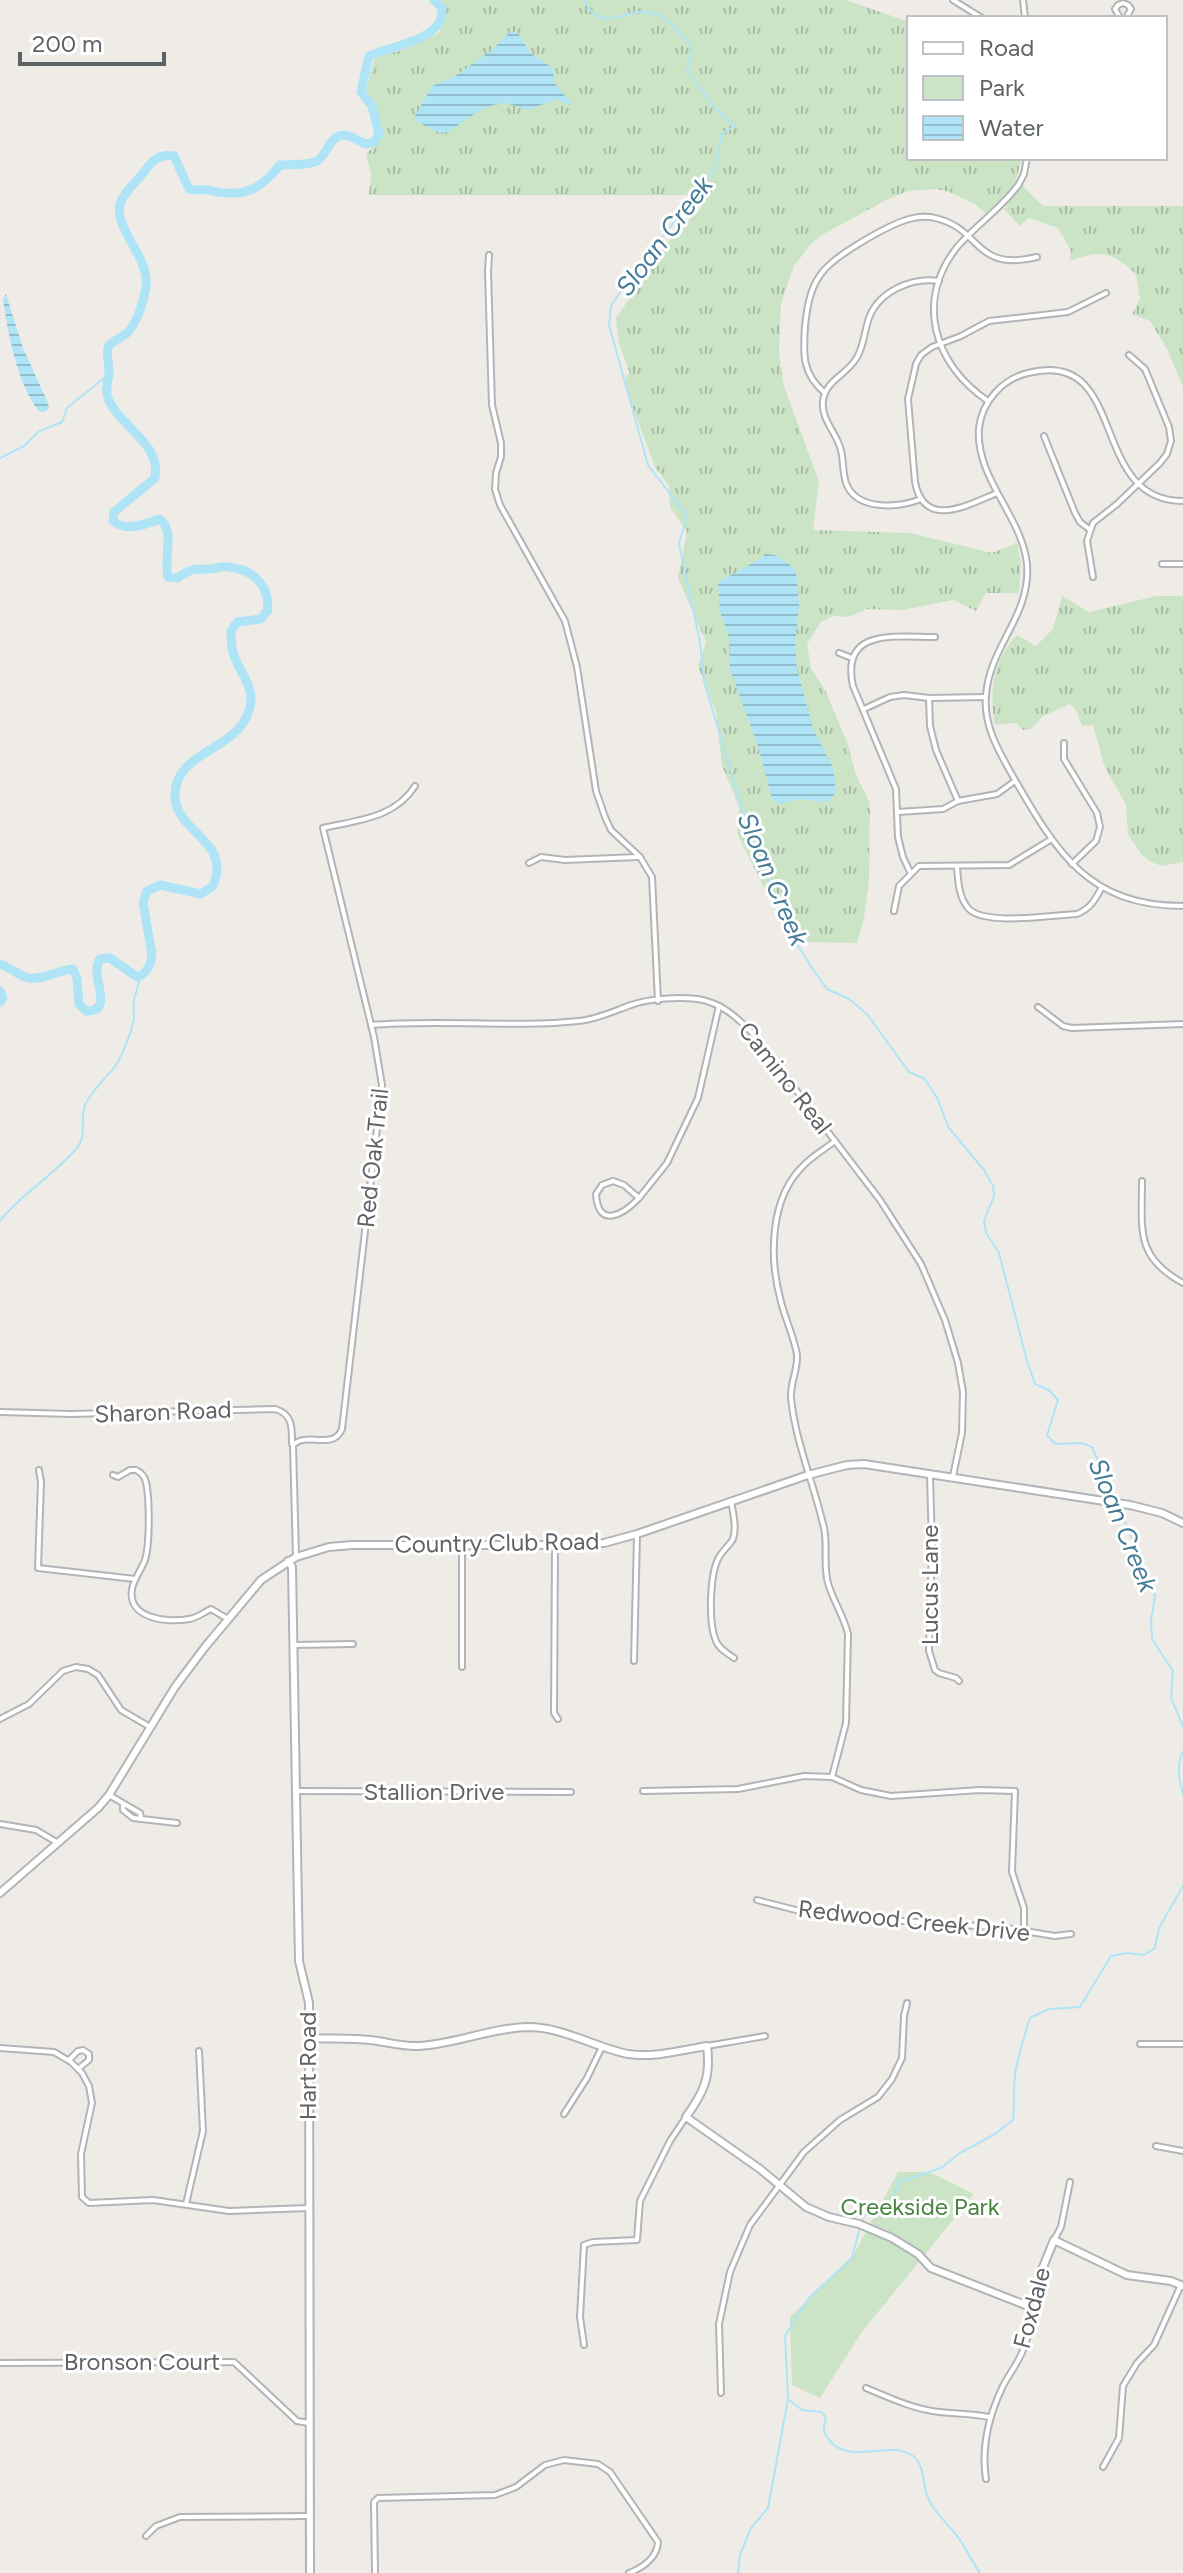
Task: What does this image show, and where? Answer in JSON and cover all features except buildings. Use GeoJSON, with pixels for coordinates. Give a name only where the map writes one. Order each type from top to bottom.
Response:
{"type":"FeatureCollection","features":[{"type":"Feature","properties":{"kind":"street"},"geometry":{"type":"LineString","coordinates":[[953,0],[979,16]]}},
{"type":"Feature","properties":{"kind":"street"},"geometry":{"type":"LineString","coordinates":[[988,401],[962,381],[951,366],[939,343],[934,312],[939,281],[953,253],[1015,189],[1024,174],[1027,160]]}},
{"type":"Feature","properties":{"kind":"street"},"geometry":{"type":"LineString","coordinates":[[825,393],[809,375],[805,338],[811,296],[817,279],[839,256],[916,217],[940,219],[954,225],[982,250],[998,258],[1017,260],[1037,257]]}},
{"type":"Feature","properties":{"kind":"street"},"geometry":{"type":"LineString","coordinates":[[489,255],[492,405],[501,443],[495,489],[500,505],[565,621],[577,667],[599,801],[611,830],[640,857],[653,881],[658,1001]]}},
{"type":"Feature","properties":{"kind":"street"},"geometry":{"type":"LineString","coordinates":[[921,499],[904,505],[874,504],[850,496],[839,444],[824,414],[825,393],[857,358],[869,317],[881,300],[912,281],[939,281]]}},
{"type":"Feature","properties":{"kind":"street"},"geometry":{"type":"LineString","coordinates":[[998,493],[949,510],[932,508],[921,499],[915,482],[908,399],[918,359],[939,343],[961,336],[989,321],[1068,312],[1106,293]]}},
{"type":"Feature","properties":{"kind":"street"},"geometry":{"type":"LineString","coordinates":[[1093,577],[1087,547],[1089,529],[1164,459],[1171,441],[1169,427],[1148,376],[1129,355]]}},
{"type":"Feature","properties":{"kind":"street"},"geometry":{"type":"LineString","coordinates":[[1183,501],[1159,498],[1137,485],[1120,457],[1096,398],[1078,380],[1051,370],[1031,372],[1011,379],[988,401],[980,422],[979,446],[1022,543],[1027,582],[1020,611],[994,659],[986,697],[991,734],[1050,840],[1072,864],[1102,887],[1141,901],[1183,906]]}},
{"type":"Feature","properties":{"kind":"street"},"geometry":{"type":"LineString","coordinates":[[1044,436],[1075,513],[1089,529]]}},
{"type":"Feature","properties":{"kind":"street"},"geometry":{"type":"LineString","coordinates":[[1162,564],[1183,564]]}},
{"type":"Feature","properties":{"kind":"street"},"geometry":{"type":"LineString","coordinates":[[910,872],[898,837],[896,789],[853,686],[850,670],[852,658],[863,644],[873,638],[935,637]]}},
{"type":"Feature","properties":{"kind":"street"},"geometry":{"type":"LineString","coordinates":[[839,653],[852,658]]}},
{"type":"Feature","properties":{"kind":"street"},"geometry":{"type":"LineString","coordinates":[[864,709],[890,697],[904,695],[986,697]]}},
{"type":"Feature","properties":{"kind":"street"},"geometry":{"type":"LineString","coordinates":[[929,698],[930,726],[936,750],[958,801]]}},
{"type":"Feature","properties":{"kind":"street"},"geometry":{"type":"LineString","coordinates":[[1064,743],[1064,759],[1097,813],[1100,827],[1096,841],[1072,864]]}},
{"type":"Feature","properties":{"kind":"street"},"geometry":{"type":"LineString","coordinates":[[898,812],[943,809],[958,801],[997,794],[1015,781]]}},
{"type":"Feature","properties":{"kind":"street","name":"Red Oak Trail"},"geometry":{"type":"LineString","coordinates":[[292,1450],[299,1440],[333,1440],[342,1429],[382,1090],[382,1073],[323,828],[383,814],[403,802],[415,786]]}},
{"type":"Feature","properties":{"kind":"street"},"geometry":{"type":"LineString","coordinates":[[894,911],[899,886],[919,866],[1009,865],[1050,840]]}},
{"type":"Feature","properties":{"kind":"street"},"geometry":{"type":"LineString","coordinates":[[529,863],[541,857],[565,860],[640,857]]}},
{"type":"Feature","properties":{"kind":"street"},"geometry":{"type":"LineString","coordinates":[[957,867],[962,897],[969,909],[980,916],[1077,914],[1087,910],[1102,887]]}},
{"type":"Feature","properties":{"kind":"street","name":"Camino Real"},"geometry":{"type":"LineString","coordinates":[[371,1025],[536,1025],[583,1021],[640,1003],[699,999],[735,1015],[754,1035],[880,1200],[921,1264],[945,1320],[963,1392],[962,1433],[953,1476]]}},
{"type":"Feature","properties":{"kind":"street"},"geometry":{"type":"LineString","coordinates":[[639,1198],[624,1185],[613,1181],[602,1185],[596,1194],[597,1208],[603,1214],[610,1216],[625,1211],[639,1198],[667,1163],[698,1098],[719,1006]]}},
{"type":"Feature","properties":{"kind":"street"},"geometry":{"type":"LineString","coordinates":[[1038,1007],[1063,1026],[1072,1028],[1183,1024]]}},
{"type":"Feature","properties":{"kind":"street"},"geometry":{"type":"LineString","coordinates":[[832,1777],[846,1723],[848,1634],[826,1576],[825,1531],[808,1475],[792,1400],[797,1355],[777,1283],[774,1237],[782,1200],[789,1185],[805,1164],[835,1141]]}},
{"type":"Feature","properties":{"kind":"street"},"geometry":{"type":"LineString","coordinates":[[1142,1181],[1143,1230],[1149,1256],[1163,1272],[1183,1283]]}},
{"type":"Feature","properties":{"kind":"street","name":"Sharon Road"},"geometry":{"type":"LineString","coordinates":[[0,1412],[71,1414],[275,1409],[286,1413],[290,1419],[292,1450]]}},
{"type":"Feature","properties":{"kind":"street"},"geometry":{"type":"LineString","coordinates":[[292,1450],[296,1557]]}},
{"type":"Feature","properties":{"kind":"street","name":"Country Club Road"},"geometry":{"type":"LineString","coordinates":[[0,1893],[109,1795],[175,1687],[261,1580],[288,1561],[313,1550],[352,1545],[604,1543],[808,1475],[864,1464],[1130,1505],[1162,1513],[1183,1523]]}},
{"type":"Feature","properties":{"kind":"street"},"geometry":{"type":"LineString","coordinates":[[39,1470],[38,1568],[135,1579]]}},
{"type":"Feature","properties":{"kind":"street"},"geometry":{"type":"LineString","coordinates":[[113,1475],[118,1477],[136,1470],[145,1479],[147,1546],[145,1560],[132,1591],[134,1604],[148,1617],[188,1620],[211,1609],[228,1619]]}},
{"type":"Feature","properties":{"kind":"street","name":"Lucus Lane"},"geometry":{"type":"LineString","coordinates":[[930,1473],[932,1547],[929,1651],[935,1670],[959,1681]]}},
{"type":"Feature","properties":{"kind":"street"},"geometry":{"type":"LineString","coordinates":[[731,1501],[735,1521],[733,1538],[718,1558],[713,1576],[712,1603],[715,1638],[722,1649],[734,1658]]}},
{"type":"Feature","properties":{"kind":"street"},"geometry":{"type":"LineString","coordinates":[[634,1661],[637,1534]]}},
{"type":"Feature","properties":{"kind":"street"},"geometry":{"type":"LineString","coordinates":[[462,1545],[462,1667]]}},
{"type":"Feature","properties":{"kind":"street"},"geometry":{"type":"LineString","coordinates":[[555,1545],[554,1713],[558,1719]]}},
{"type":"Feature","properties":{"kind":"street","name":"Hart Road"},"geometry":{"type":"LineString","coordinates":[[288,1561],[292,1567],[299,1961],[309,2003],[310,2573]]}},
{"type":"Feature","properties":{"kind":"street"},"geometry":{"type":"LineString","coordinates":[[294,1645],[353,1644]]}},
{"type":"Feature","properties":{"kind":"street"},"geometry":{"type":"LineString","coordinates":[[0,1719],[29,1704],[63,1671],[80,1667],[98,1675],[121,1710],[150,1727]]}},
{"type":"Feature","properties":{"kind":"street"},"geometry":{"type":"LineString","coordinates":[[643,1791],[738,1789],[781,1778],[804,1776],[832,1777],[861,1790],[891,1796],[980,1790],[1015,1791],[1012,1872],[1024,1908],[1024,1931]]}},
{"type":"Feature","properties":{"kind":"street","name":"Stallion Drive"},"geometry":{"type":"LineString","coordinates":[[296,1791],[571,1792]]}},
{"type":"Feature","properties":{"kind":"street"},"geometry":{"type":"LineString","coordinates":[[109,1795],[123,1804],[123,1810],[133,1818],[177,1823]]}},
{"type":"Feature","properties":{"kind":"street"},"geometry":{"type":"LineString","coordinates":[[0,1824],[36,1830],[58,1843]]}},
{"type":"Feature","properties":{"kind":"street","name":"Redwood Creek Drive"},"geometry":{"type":"LineString","coordinates":[[757,1900],[815,1915],[955,1924],[1055,1936],[1071,1934]]}},
{"type":"Feature","properties":{"kind":"street"},"geometry":{"type":"LineString","coordinates":[[721,2393],[719,2324],[730,2272],[750,2225],[804,2152],[840,2120],[878,2097],[892,2079],[902,2058],[907,2003]]}},
{"type":"Feature","properties":{"kind":"street"},"geometry":{"type":"LineString","coordinates":[[309,2038],[370,2040],[419,2046],[486,2031],[530,2027],[565,2033],[630,2054],[646,2055],[765,2036]]}},
{"type":"Feature","properties":{"kind":"street"},"geometry":{"type":"LineString","coordinates":[[1140,2044],[1183,2044]]}},
{"type":"Feature","properties":{"kind":"street"},"geometry":{"type":"LineString","coordinates":[[584,2345],[580,2317],[584,2245],[637,2240],[640,2201],[664,2151],[706,2086],[709,2063],[707,2046]]}},
{"type":"Feature","properties":{"kind":"street"},"geometry":{"type":"LineString","coordinates":[[564,2114],[602,2047]]}},
{"type":"Feature","properties":{"kind":"street"},"geometry":{"type":"LineString","coordinates":[[0,2048],[48,2050],[69,2060],[89,2086],[92,2103],[81,2164],[84,2201],[153,2200],[229,2211],[308,2208]]}},
{"type":"Feature","properties":{"kind":"street"},"geometry":{"type":"LineString","coordinates":[[69,2060],[78,2051],[89,2054],[89,2060],[78,2069]]}},
{"type":"Feature","properties":{"kind":"street"},"geometry":{"type":"LineString","coordinates":[[186,2204],[203,2131],[199,2051]]}},
{"type":"Feature","properties":{"kind":"street"},"geometry":{"type":"LineString","coordinates":[[686,2117],[806,2207],[880,2233],[911,2248],[931,2268],[1033,2308]]}},
{"type":"Feature","properties":{"kind":"street"},"geometry":{"type":"LineString","coordinates":[[1156,2146],[1183,2151]]}},
{"type":"Feature","properties":{"kind":"street","name":"Foxdale"},"geometry":{"type":"LineString","coordinates":[[986,2479],[984,2445],[989,2417],[1023,2352],[1041,2272],[1061,2227],[1070,2182]]}},
{"type":"Feature","properties":{"kind":"street"},"geometry":{"type":"LineString","coordinates":[[1054,2240],[1127,2275],[1171,2281],[1182,2286],[1154,2345],[1137,2363],[1123,2386],[1119,2438],[1103,2467]]}},
{"type":"Feature","properties":{"kind":"street","name":"Bronson Court"},"geometry":{"type":"LineString","coordinates":[[0,2363],[234,2362],[297,2421],[309,2423]]}},
{"type":"Feature","properties":{"kind":"street"},"geometry":{"type":"LineString","coordinates":[[866,2388],[918,2408],[989,2417]]}},
{"type":"Feature","properties":{"kind":"street"},"geometry":{"type":"LineString","coordinates":[[375,2573],[374,2502],[378,2498],[495,2495],[516,2487],[545,2465],[564,2460],[598,2464],[610,2472],[658,2542],[658,2551],[652,2559],[629,2573]]}},
{"type":"Feature","properties":{"kind":"street"},"geometry":{"type":"LineString","coordinates":[[146,2536],[156,2526],[180,2517],[309,2516]]}},
{"type":"Feature","properties":{"kind":"green space"},"geometry":{"type":"Polygon","coordinates":[[[441,0],[846,0],[907,21],[907,160],[1021,160],[1016,179],[1043,206],[1183,206],[1183,387],[1167,349],[1150,321],[1132,314],[1140,299],[1136,274],[1120,261],[1106,255],[1090,255],[1070,261],[1071,251],[1058,228],[1029,218],[1020,226],[1004,209],[1007,206],[1001,200],[986,214],[975,204],[949,192],[936,189],[908,191],[822,235],[794,266],[781,303],[779,353],[784,386],[819,482],[813,530],[910,533],[992,553],[1017,543],[1021,563],[1019,593],[986,593],[976,611],[953,600],[902,610],[867,609],[848,617],[833,616],[821,622],[807,644],[811,668],[825,690],[847,742],[856,775],[870,803],[869,879],[864,919],[857,943],[795,942],[779,899],[770,890],[765,890],[737,833],[739,807],[722,765],[716,712],[698,666],[706,642],[678,578],[687,532],[670,507],[669,486],[655,467],[626,389],[626,375],[630,374],[619,343],[616,318],[656,254],[701,208],[701,195],[369,195],[371,174],[366,154],[378,142],[383,130],[366,90],[375,57],[399,51],[439,33],[441,0]]]}},
{"type":"Feature","properties":{"kind":"green space"},"geometry":{"type":"Polygon","coordinates":[[[1062,596],[1089,612],[1156,596],[1183,596],[1183,862],[1162,866],[1141,854],[1128,834],[1126,805],[1104,765],[1093,725],[1082,726],[1070,704],[1043,716],[1031,729],[1023,730],[1016,723],[995,725],[993,689],[1003,655],[1017,635],[1036,646],[1053,629],[1062,596]]]}},
{"type":"Feature","properties":{"kind":"green space","name":"Creekside Park"},"geometry":{"type":"Polygon","coordinates":[[[898,2172],[929,2172],[974,2194],[861,2333],[820,2398],[792,2385],[790,2317],[852,2258],[898,2172]]]}},
{"type":"Feature","properties":{"kind":"water"},"geometry":{"type":"Polygon","coordinates":[[[511,31],[518,33],[530,53],[553,68],[554,83],[570,105],[556,99],[528,110],[506,103],[493,105],[448,132],[440,133],[417,122],[415,116],[432,86],[454,77],[492,50],[511,31]]]}},
{"type":"Feature","properties":{"kind":"water"},"geometry":{"type":"Polygon","coordinates":[[[6,294],[23,348],[48,403],[49,409],[44,412],[39,411],[31,400],[19,373],[5,312],[3,299],[6,294]]]}},
{"type":"Feature","properties":{"kind":"water"},"geometry":{"type":"Polygon","coordinates":[[[765,554],[775,555],[796,572],[799,605],[795,642],[797,669],[813,729],[833,768],[836,792],[829,801],[800,799],[778,804],[772,799],[758,746],[730,669],[729,637],[720,612],[718,582],[765,554]]]}},
{"type":"Feature","properties":{"kind":"waterway"},"geometry":{"type":"LineString","coordinates":[[0,964],[29,978],[73,969],[79,1004],[86,1011],[95,1010],[100,1006],[101,999],[97,974],[100,959],[110,958],[137,977],[149,965],[152,954],[143,903],[147,891],[160,885],[201,894],[213,886],[217,870],[215,858],[210,847],[178,810],[175,797],[177,783],[192,762],[228,738],[246,718],[251,695],[235,658],[231,631],[237,622],[261,619],[268,610],[262,585],[237,568],[192,570],[178,578],[168,577],[167,530],[159,519],[129,527],[113,521],[114,512],[155,478],[152,455],[114,409],[106,391],[108,347],[134,324],[146,287],[142,264],[121,221],[121,201],[150,164],[164,156],[174,156],[189,189],[239,193],[256,187],[280,165],[317,161],[339,136],[347,135],[367,144],[375,141],[379,134],[372,106],[361,92],[369,56],[419,38],[435,28],[441,19],[442,8],[434,0]]}},
{"type":"Feature","properties":{"kind":"waterway","name":"Sloan Creek"},"geometry":{"type":"LineString","coordinates":[[584,0],[598,17],[615,18],[642,12],[658,15],[669,22],[692,47],[687,71],[716,109],[734,126],[722,134],[714,171],[611,306],[609,325],[648,465],[687,516],[679,544],[700,642],[704,681],[754,849],[795,941],[812,968],[827,989],[849,999],[867,1014],[909,1072],[925,1079],[937,1098],[949,1128],[984,1170],[993,1186],[994,1196],[984,1221],[986,1233],[999,1253],[1035,1384],[1049,1390],[1058,1400],[1047,1435],[1055,1444],[1081,1443],[1092,1447],[1115,1499]]}},
{"type":"Feature","properties":{"kind":"waterway"},"geometry":{"type":"LineString","coordinates":[[0,458],[24,446],[38,432],[62,422],[67,408],[109,374]]}},
{"type":"Feature","properties":{"kind":"waterway"},"geometry":{"type":"LineString","coordinates":[[0,1221],[80,1143],[86,1103],[116,1065],[129,1037],[140,976]]}},
{"type":"Feature","properties":{"kind":"waterway"},"geometry":{"type":"LineString","coordinates":[[0,991],[3,998],[0,1002]]}},
{"type":"Feature","properties":{"kind":"waterway","name":"Sloan Creek"},"geometry":{"type":"LineString","coordinates":[[1118,1505],[1155,1595],[1152,1639],[1173,1671],[1171,1697],[1183,1727]]}},
{"type":"Feature","properties":{"kind":"waterway","name":"Sloan Creek"},"geometry":{"type":"LineString","coordinates":[[1183,1752],[1179,1768],[1183,1794]]}},
{"type":"Feature","properties":{"kind":"waterway","name":"Sloan Creek"},"geometry":{"type":"LineString","coordinates":[[862,2221],[864,2216],[891,2201],[899,2182],[941,2168],[1013,2120],[1015,2075],[1030,2018],[1049,2009],[1080,2007],[1111,1956],[1128,1953],[1144,1955],[1155,1948],[1159,1928],[1183,1886]]}},
{"type":"Feature","properties":{"kind":"waterway","name":"Sloan Creek"},"geometry":{"type":"LineString","coordinates":[[738,2573],[740,2555],[751,2528],[768,2508],[788,2399],[785,2336],[809,2298],[852,2258],[860,2227]]}},
{"type":"Feature","properties":{"kind":"waterway"},"geometry":{"type":"LineString","coordinates":[[789,2400],[802,2410],[822,2412],[826,2418],[826,2435],[839,2448],[849,2452],[893,2450],[917,2459],[927,2496],[980,2573]]}}]}
